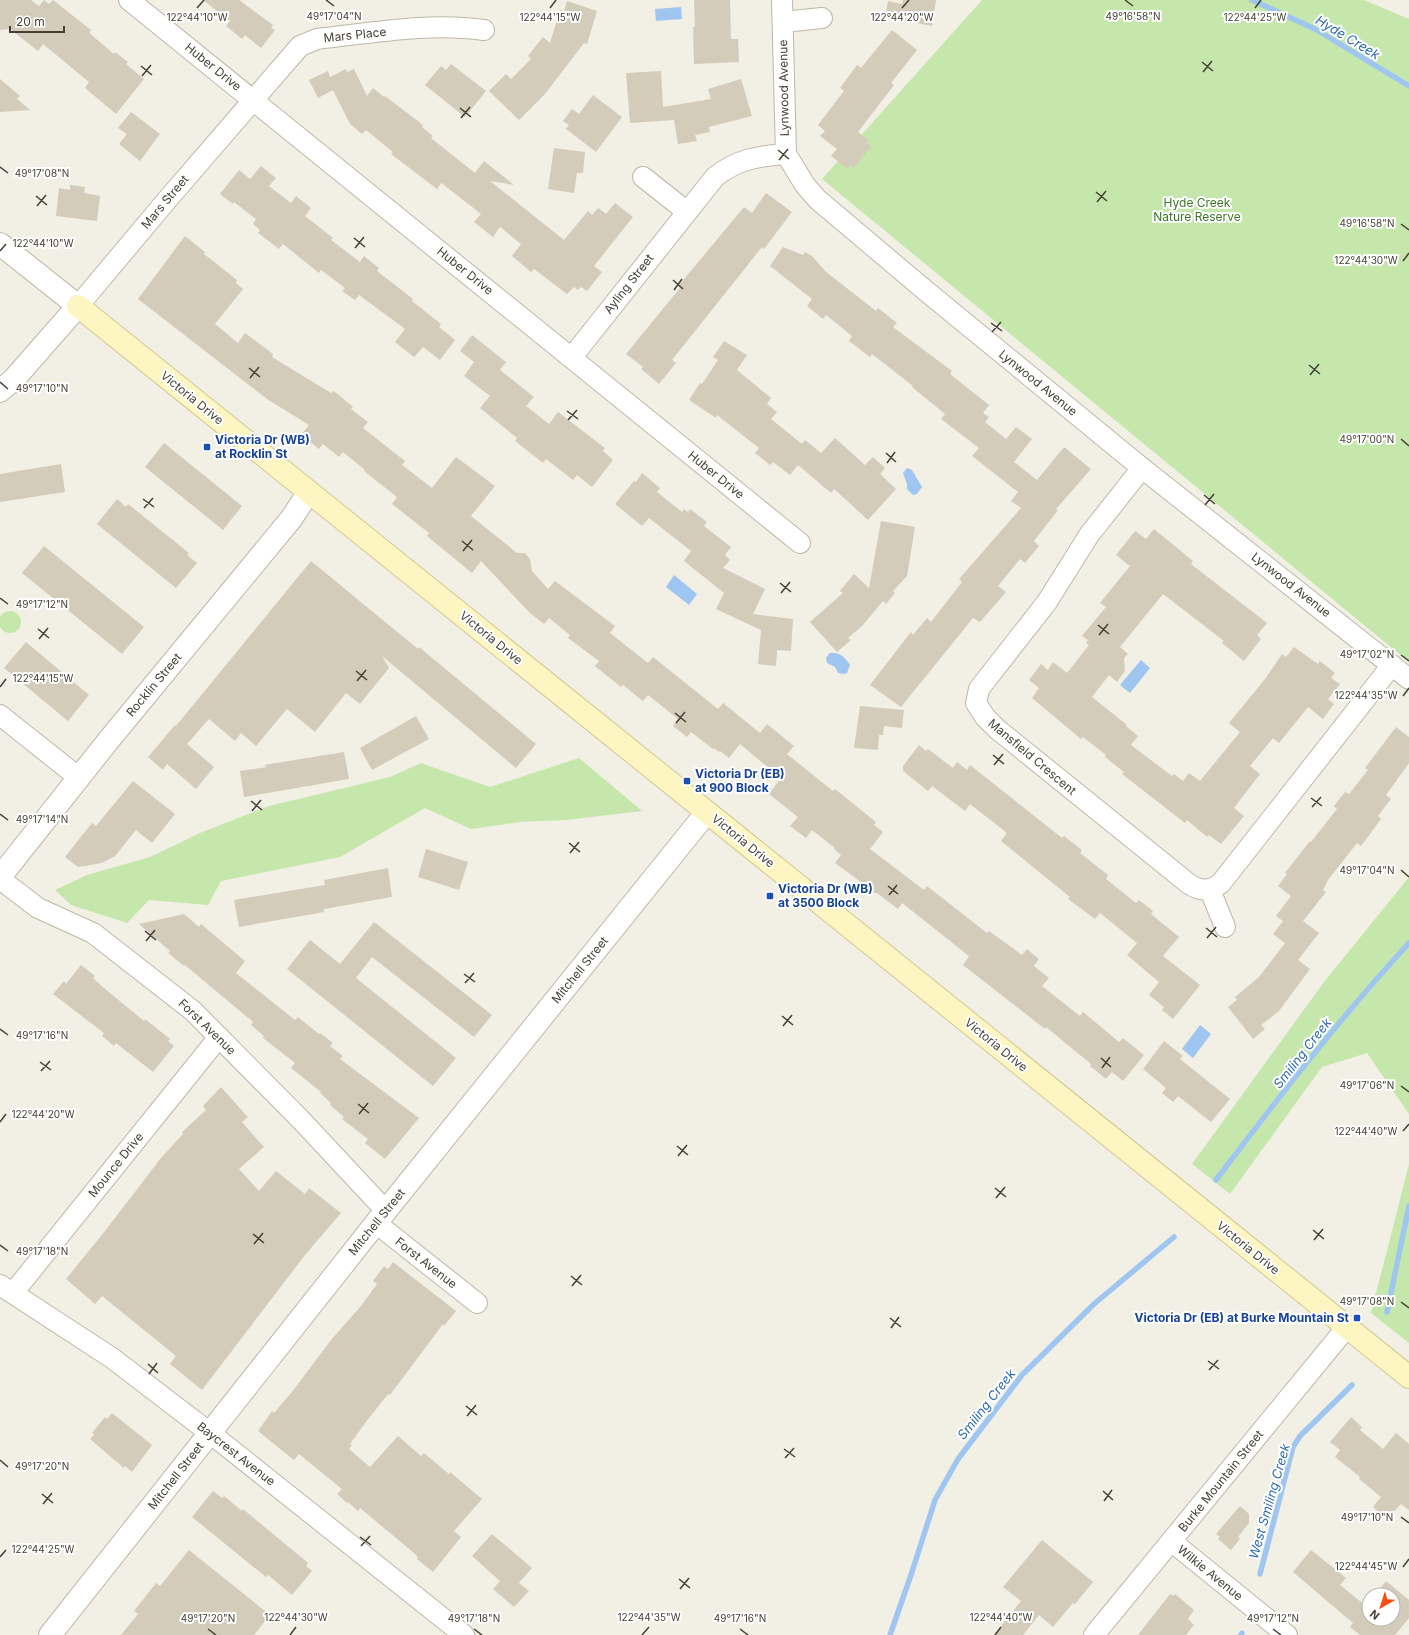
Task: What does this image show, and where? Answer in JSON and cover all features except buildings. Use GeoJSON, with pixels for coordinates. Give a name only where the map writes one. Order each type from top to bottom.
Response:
{"type":"FeatureCollection","features":[{"type":"Feature","properties":{"kind":"main road","name":"Victoria Drive"},"geometry":{"type":"LineString","coordinates":[[78,306],[1409,1377]]}},
{"type":"Feature","properties":{"kind":"street","name":"Huber Drive"},"geometry":{"type":"LineString","coordinates":[[129,0],[800,543]]}},
{"type":"Feature","properties":{"kind":"street","name":"Lynwood Avenue"},"geometry":{"type":"LineString","coordinates":[[782,0],[786,154],[805,185],[828,210],[1142,468],[1409,679]]}},
{"type":"Feature","properties":{"kind":"street","name":"Lynwood Avenue"},"geometry":{"type":"LineString","coordinates":[[783,22],[822,18]]}},
{"type":"Feature","properties":{"kind":"street","name":"Mars Place"},"geometry":{"type":"LineString","coordinates":[[252,100],[296,49],[311,41],[436,26],[459,26],[484,30]]}},
{"type":"Feature","properties":{"kind":"street","name":"Mars Street"},"geometry":{"type":"LineString","coordinates":[[78,306],[252,100]]}},
{"type":"Feature","properties":{"kind":"street","name":"Ayling Street"},"geometry":{"type":"LineString","coordinates":[[572,357],[686,211],[715,177],[730,166],[751,158],[786,154]]}},
{"type":"Feature","properties":{"kind":"street"},"geometry":{"type":"LineString","coordinates":[[643,177],[686,211]]}},
{"type":"Feature","properties":{"kind":"street","name":"Victoria Drive"},"geometry":{"type":"LineString","coordinates":[[0,244],[78,306]]}},
{"type":"Feature","properties":{"kind":"street"},"geometry":{"type":"LineString","coordinates":[[0,391],[14,379],[78,306]]}},
{"type":"Feature","properties":{"kind":"street","name":"Mansfield Crescent"},"geometry":{"type":"LineString","coordinates":[[1142,468],[1089,535],[1047,602],[986,680],[980,689],[976,703],[985,717],[998,729],[1186,882],[1195,888],[1210,890]]}},
{"type":"Feature","properties":{"kind":"street","name":"Rocklin Street"},"geometry":{"type":"LineString","coordinates":[[0,878],[78,777],[286,524],[309,492]]}},
{"type":"Feature","properties":{"kind":"street"},"geometry":{"type":"LineString","coordinates":[[1225,927],[1210,890],[1221,883],[1230,873],[1392,665]]}},
{"type":"Feature","properties":{"kind":"street"},"geometry":{"type":"LineString","coordinates":[[0,715],[78,777]]}},
{"type":"Feature","properties":{"kind":"street","name":"Mitchell Street"},"geometry":{"type":"LineString","coordinates":[[50,1635],[381,1217],[707,812]]}},
{"type":"Feature","properties":{"kind":"street","name":"Forst Avenue"},"geometry":{"type":"LineString","coordinates":[[0,878],[38,908],[94,933],[193,1011],[302,1121],[381,1217],[477,1303]]}},
{"type":"Feature","properties":{"kind":"street","name":"Mounce Drive"},"geometry":{"type":"LineString","coordinates":[[7,1289],[219,1038]]}},
{"type":"Feature","properties":{"kind":"street","name":"Baycrest Avenue"},"geometry":{"type":"LineString","coordinates":[[7,1289],[112,1358],[210,1433],[464,1635]]}},
{"type":"Feature","properties":{"kind":"street","name":"Burke Mountain Street"},"geometry":{"type":"LineString","coordinates":[[1094,1635],[1347,1327]]}},
{"type":"Feature","properties":{"kind":"street","name":"Wilkie Avenue"},"geometry":{"type":"LineString","coordinates":[[1171,1541],[1287,1635]]}},
{"type":"Feature","properties":{"kind":"green space","name":"Hyde Creek Nature Reserve"},"geometry":{"type":"Polygon","coordinates":[[[982,0],[1364,0],[1409,19],[1409,662],[822,179],[982,0]]]}},
{"type":"Feature","properties":{"kind":"green space"},"geometry":{"type":"Polygon","coordinates":[[[10,611],[18,614],[21,622],[18,630],[10,633],[2,630],[-1,622],[2,614],[10,611]]]}},
{"type":"Feature","properties":{"kind":"green space"},"geometry":{"type":"Polygon","coordinates":[[[579,758],[642,811],[566,820],[520,822],[471,829],[425,808],[340,857],[221,881],[208,905],[149,900],[127,923],[71,905],[55,890],[87,875],[150,857],[200,833],[269,806],[390,777],[421,763],[490,787],[579,758]]]}},
{"type":"Feature","properties":{"kind":"green space"},"geometry":{"type":"Polygon","coordinates":[[[1409,877],[1409,1114],[1367,1053],[1322,1067],[1230,1194],[1192,1164],[1324,982],[1409,877]]]}},
{"type":"Feature","properties":{"kind":"green space"},"geometry":{"type":"Polygon","coordinates":[[[1409,1164],[1409,1343],[1371,1313],[1409,1164]]]}},
{"type":"Feature","properties":{"kind":"water"},"geometry":{"type":"Polygon","coordinates":[[[681,7],[682,19],[656,21],[655,9],[681,7]]]}},
{"type":"Feature","properties":{"kind":"water"},"geometry":{"type":"Polygon","coordinates":[[[907,468],[912,470],[922,487],[917,494],[913,495],[907,489],[907,484],[903,473],[907,468]]]}},
{"type":"Feature","properties":{"kind":"water"},"geometry":{"type":"Polygon","coordinates":[[[674,575],[697,594],[689,605],[666,587],[674,575]]]}},
{"type":"Feature","properties":{"kind":"water"},"geometry":{"type":"Polygon","coordinates":[[[830,653],[839,654],[846,660],[850,665],[847,673],[838,673],[835,667],[827,663],[826,658],[830,653]]]}},
{"type":"Feature","properties":{"kind":"water"},"geometry":{"type":"Polygon","coordinates":[[[1141,660],[1150,668],[1130,693],[1120,685],[1141,660]]]}},
{"type":"Feature","properties":{"kind":"water"},"geometry":{"type":"Polygon","coordinates":[[[1200,1025],[1211,1034],[1193,1058],[1182,1049],[1200,1025]]]}},
{"type":"Feature","properties":{"kind":"waterway","name":"Hyde Creek"},"geometry":{"type":"LineString","coordinates":[[1252,0],[1315,29],[1409,86]]}},
{"type":"Feature","properties":{"kind":"waterway","name":"Smiling Creek"},"geometry":{"type":"LineString","coordinates":[[1216,1180],[1358,1000],[1409,943]]}},
{"type":"Feature","properties":{"kind":"waterway","name":"West Smiling Creek"},"geometry":{"type":"LineString","coordinates":[[1387,1312],[1409,1206]]}},
{"type":"Feature","properties":{"kind":"waterway","name":"Smiling Creek"},"geometry":{"type":"LineString","coordinates":[[890,1635],[935,1500],[958,1459],[1022,1375],[1094,1304],[1174,1237]]}},
{"type":"Feature","properties":{"kind":"waterway","name":"West Smiling Creek"},"geometry":{"type":"LineString","coordinates":[[1260,1574],[1293,1447],[1300,1436],[1352,1385]]}},
{"type":"Feature","properties":{"kind":"place","name":"Victoria Dr (WB) at Rocklin St"},"geometry":{"type":"Point","coordinates":[207,447]}},
{"type":"Feature","properties":{"kind":"place","name":"Victoria Dr (EB) at 900 Block"},"geometry":{"type":"Point","coordinates":[687,781]}},
{"type":"Feature","properties":{"kind":"place","name":"Victoria Dr (WB) at 3500 Block"},"geometry":{"type":"Point","coordinates":[770,896]}},
{"type":"Feature","properties":{"kind":"place","name":"Victoria Dr (EB) at Burke Mountain St"},"geometry":{"type":"Point","coordinates":[1357,1318]}}]}
